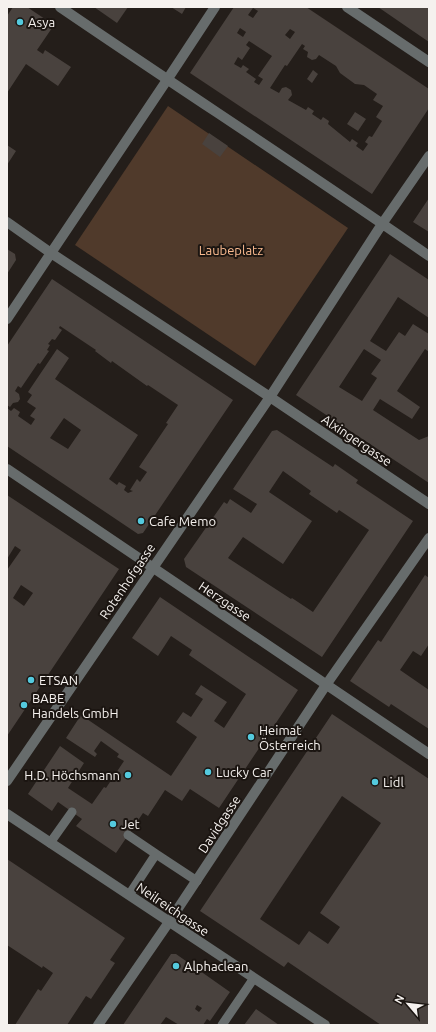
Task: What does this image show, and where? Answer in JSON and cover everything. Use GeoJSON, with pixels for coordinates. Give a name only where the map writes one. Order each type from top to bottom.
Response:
{"type":"FeatureCollection","features":[{"type":"Feature","properties":{"kind":"street"},"geometry":{"type":"LineString","coordinates":[[60,7],[429,256]]}},
{"type":"Feature","properties":{"kind":"street"},"geometry":{"type":"LineString","coordinates":[[7,319],[215,7]]}},
{"type":"Feature","properties":{"kind":"street"},"geometry":{"type":"LineString","coordinates":[[347,7],[429,62]]}},
{"type":"Feature","properties":{"kind":"street"},"geometry":{"type":"LineString","coordinates":[[7,222],[51,253],[270,397],[382,224],[429,156]]}},
{"type":"Feature","properties":{"kind":"street","name":"Alxingergasse"},"geometry":{"type":"LineString","coordinates":[[270,397],[429,504]]}},
{"type":"Feature","properties":{"kind":"street","name":"Rotenhofgasse"},"geometry":{"type":"LineString","coordinates":[[7,781],[152,567],[270,397]]}},
{"type":"Feature","properties":{"kind":"street","name":"Herzgasse"},"geometry":{"type":"LineString","coordinates":[[7,469],[429,754]]}},
{"type":"Feature","properties":{"kind":"street","name":"Davidgasse"},"geometry":{"type":"LineString","coordinates":[[98,1025],[197,881],[326,685],[429,538]]}},
{"type":"Feature","properties":{"kind":"street","name":"Neilreichgasse"},"geometry":{"type":"LineString","coordinates":[[7,814],[325,1025]]}},
{"type":"Feature","properties":{"kind":"lane"},"geometry":{"type":"LineString","coordinates":[[50,843],[72,812]]}},
{"type":"Feature","properties":{"kind":"lane"},"geometry":{"type":"LineString","coordinates":[[128,835],[197,881]]}},
{"type":"Feature","properties":{"kind":"lane"},"geometry":{"type":"LineString","coordinates":[[128,895],[156,854]]}},
{"type":"Feature","properties":{"kind":"lane"},"geometry":{"type":"LineString","coordinates":[[222,1025],[254,978]]}},
{"type":"Feature","properties":{"kind":"green space","name":"Laubeplatz"},"geometry":{"type":"Polygon","coordinates":[[[168,106],[348,228],[255,366],[75,245],[168,106]]]}},
{"type":"Feature","properties":{"kind":"building"},"geometry":{"type":"Polygon","coordinates":[[[13,7],[27,7],[51,23],[49,26],[52,28],[37,50],[43,54],[45,50],[71,67],[58,86],[26,64],[7,93],[7,16],[13,7]]]}},
{"type":"Feature","properties":{"kind":"building"},"geometry":{"type":"Polygon","coordinates":[[[94,7],[128,7],[117,23],[94,7]]]}},
{"type":"Feature","properties":{"kind":"building"},"geometry":{"type":"Polygon","coordinates":[[[171,7],[186,7],[182,14],[171,7]]]}},
{"type":"Feature","properties":{"kind":"building"},"geometry":{"type":"Polygon","coordinates":[[[234,7],[306,7],[429,89],[429,108],[372,194],[190,73],[234,7]],[[253,8],[248,15],[253,18],[258,11],[253,8]],[[240,28],[237,33],[243,37],[246,32],[240,28]],[[290,29],[285,35],[290,39],[295,32],[290,29]],[[249,41],[246,45],[250,48],[242,60],[238,57],[234,64],[241,68],[243,65],[249,69],[246,72],[256,79],[254,82],[259,85],[263,79],[258,76],[272,56],[249,41]],[[302,44],[287,66],[285,65],[270,88],[279,93],[282,88],[286,87],[291,90],[292,95],[288,100],[306,110],[308,107],[314,111],[312,114],[321,120],[323,117],[329,121],[328,124],[350,142],[352,139],[358,143],[356,146],[363,151],[368,144],[365,142],[369,136],[372,137],[382,121],[376,117],[383,106],[373,100],[377,94],[364,85],[355,84],[340,73],[336,66],[319,55],[316,59],[312,60],[307,57],[308,52],[303,49],[305,46],[302,44]]]}},
{"type":"Feature","properties":{"kind":"building"},"geometry":{"type":"Polygon","coordinates":[[[378,7],[429,7],[429,42],[410,29],[378,7]]]}},
{"type":"Feature","properties":{"kind":"building"},"geometry":{"type":"Polygon","coordinates":[[[313,70],[318,74],[312,83],[307,79],[313,70]]]}},
{"type":"Feature","properties":{"kind":"building"},"geometry":{"type":"Polygon","coordinates":[[[355,112],[366,119],[358,131],[347,124],[355,112]]]}},
{"type":"Feature","properties":{"kind":"building"},"geometry":{"type":"Polygon","coordinates":[[[209,133],[228,146],[220,157],[202,144],[209,133]]]}},
{"type":"Feature","properties":{"kind":"building"},"geometry":{"type":"Polygon","coordinates":[[[7,145],[16,151],[7,165],[7,145]]]}},
{"type":"Feature","properties":{"kind":"building"},"geometry":{"type":"Polygon","coordinates":[[[429,198],[429,232],[413,222],[429,198]]]}},
{"type":"Feature","properties":{"kind":"building"},"geometry":{"type":"Polygon","coordinates":[[[7,249],[15,254],[16,260],[7,274],[7,249]]]}},
{"type":"Feature","properties":{"kind":"building"},"geometry":{"type":"Polygon","coordinates":[[[390,254],[429,280],[429,318],[398,297],[370,341],[386,351],[399,332],[405,336],[413,324],[429,334],[429,352],[425,349],[397,391],[420,407],[412,419],[380,399],[373,410],[419,440],[429,436],[429,483],[296,395],[390,254]],[[364,349],[339,387],[362,401],[377,378],[371,374],[381,360],[364,349]]]}},
{"type":"Feature","properties":{"kind":"building"},"geometry":{"type":"Polygon","coordinates":[[[52,279],[233,400],[143,533],[138,534],[7,446],[7,408],[11,411],[14,408],[20,412],[18,416],[31,425],[35,419],[30,416],[36,408],[27,402],[32,395],[28,392],[57,349],[69,358],[55,379],[138,435],[109,479],[117,485],[119,482],[126,486],[124,490],[128,493],[133,491],[130,490],[137,479],[140,482],[147,472],[139,467],[168,424],[166,423],[178,405],[148,385],[147,386],[112,361],[111,363],[95,351],[96,350],[60,326],[59,328],[62,330],[55,340],[52,339],[48,344],[50,345],[47,350],[49,351],[40,364],[38,363],[21,388],[18,386],[15,391],[19,394],[20,399],[18,402],[13,403],[10,407],[7,405],[7,346],[52,279]],[[64,418],[50,438],[68,449],[81,430],[64,418]]]}},
{"type":"Feature","properties":{"kind":"building"},"geometry":{"type":"Polygon","coordinates":[[[277,430],[333,467],[335,464],[358,480],[356,483],[413,521],[322,657],[186,567],[184,559],[224,502],[227,504],[230,499],[251,513],[257,504],[233,489],[272,431],[277,430]],[[283,471],[269,492],[312,521],[283,564],[243,537],[228,558],[313,612],[369,530],[339,510],[337,513],[309,494],[311,491],[283,471]]]}},
{"type":"Feature","properties":{"kind":"building"},"geometry":{"type":"Polygon","coordinates":[[[7,495],[119,569],[7,736],[7,570],[21,550],[15,546],[7,559],[7,495]],[[21,585],[13,598],[24,606],[33,593],[21,585]]]}},
{"type":"Feature","properties":{"kind":"building"},"geometry":{"type":"Polygon","coordinates":[[[425,575],[429,578],[429,644],[421,656],[413,651],[400,670],[429,690],[429,729],[391,704],[389,707],[350,681],[378,640],[381,642],[425,575]]]}},
{"type":"Feature","properties":{"kind":"building"},"geometry":{"type":"Polygon","coordinates":[[[160,597],[298,690],[219,808],[190,789],[182,801],[165,790],[148,816],[143,813],[116,853],[76,826],[82,819],[58,802],[52,811],[28,794],[60,746],[84,763],[68,788],[92,804],[104,787],[106,788],[124,761],[117,757],[119,754],[101,741],[94,751],[97,754],[95,757],[66,738],[81,715],[171,776],[197,737],[176,722],[183,712],[191,717],[203,699],[195,694],[201,685],[227,702],[214,721],[224,728],[246,694],[189,655],[192,650],[171,636],[158,656],[132,638],[160,597]]]}},
{"type":"Feature","properties":{"kind":"building"},"geometry":{"type":"Polygon","coordinates":[[[332,714],[429,779],[429,1025],[381,1025],[288,962],[284,967],[200,911],[332,714]],[[342,796],[260,919],[299,945],[309,931],[328,944],[340,927],[320,913],[381,823],[342,796]]]}},
{"type":"Feature","properties":{"kind":"building"},"geometry":{"type":"Polygon","coordinates":[[[7,859],[125,938],[110,960],[115,963],[91,999],[86,996],[67,1025],[15,1025],[38,989],[41,991],[53,973],[43,966],[42,968],[7,945],[7,859]]]}},
{"type":"Feature","properties":{"kind":"building"},"geometry":{"type":"Polygon","coordinates":[[[171,954],[176,954],[230,992],[210,1021],[207,1019],[203,1025],[179,1025],[166,1017],[160,1025],[123,1025],[171,954]],[[197,1005],[195,1009],[199,1012],[202,1008],[197,1005]]]}},
{"type":"Feature","properties":{"kind":"building"},"geometry":{"type":"Polygon","coordinates":[[[256,1009],[279,1025],[244,1025],[256,1009]]]}},
{"type":"Feature","properties":{"kind":"place","name":"Asya"},"geometry":{"type":"Point","coordinates":[20,22]}},
{"type":"Feature","properties":{"kind":"place","name":"Cafe Memo"},"geometry":{"type":"Point","coordinates":[141,521]}},
{"type":"Feature","properties":{"kind":"place","name":"ETSAN"},"geometry":{"type":"Point","coordinates":[31,680]}},
{"type":"Feature","properties":{"kind":"place","name":"BABE Handels GmbH"},"geometry":{"type":"Point","coordinates":[24,705]}},
{"type":"Feature","properties":{"kind":"place","name":"Heimat Österreich"},"geometry":{"type":"Point","coordinates":[251,737]}},
{"type":"Feature","properties":{"kind":"place","name":"Lucky Car"},"geometry":{"type":"Point","coordinates":[208,772]}},
{"type":"Feature","properties":{"kind":"place","name":"H.D. Höchsmann"},"geometry":{"type":"Point","coordinates":[128,775]}},
{"type":"Feature","properties":{"kind":"place","name":"Lidl"},"geometry":{"type":"Point","coordinates":[375,782]}},
{"type":"Feature","properties":{"kind":"place","name":"Jet"},"geometry":{"type":"Point","coordinates":[113,824]}},
{"type":"Feature","properties":{"kind":"place","name":"Alphaclean"},"geometry":{"type":"Point","coordinates":[176,966]}}]}
